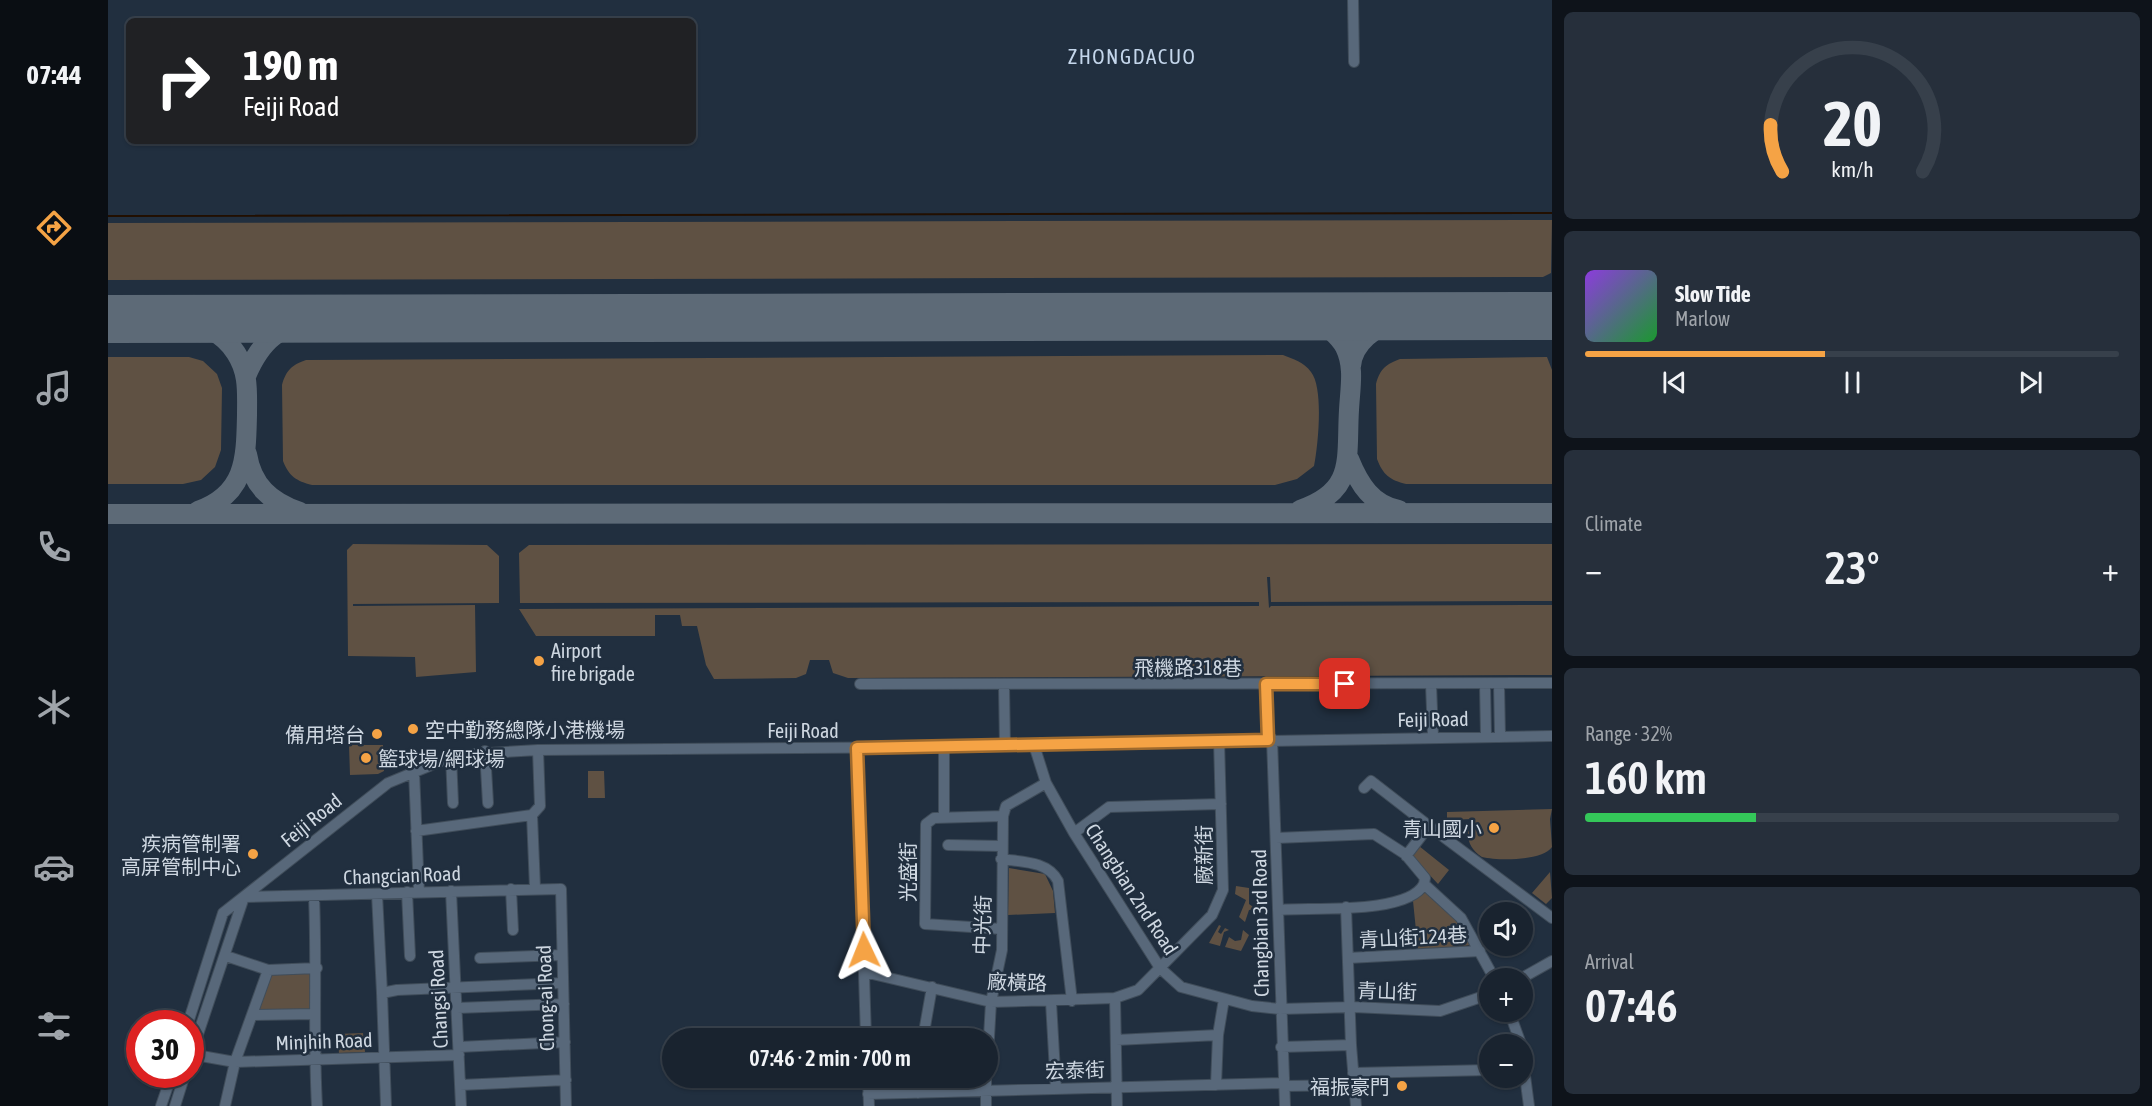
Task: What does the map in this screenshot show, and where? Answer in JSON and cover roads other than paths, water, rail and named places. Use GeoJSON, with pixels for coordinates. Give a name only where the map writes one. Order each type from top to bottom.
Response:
{"type":"FeatureCollection","features":[{"type":"Feature","properties":{"kind":"street"},"geometry":{"type":"LineString","coordinates":[[1353,0],[1354,62]]}},
{"type":"Feature","properties":{"kind":"street","name":"飛機路318巷"},"geometry":{"type":"LineString","coordinates":[[860,684],[1549,683]]}},
{"type":"Feature","properties":{"kind":"street","name":"Changbian 3rd Road"},"geometry":{"type":"LineString","coordinates":[[1266,684],[1276,838],[1281,1047],[1285,1106]]}},
{"type":"Feature","properties":{"kind":"street"},"geometry":{"type":"LineString","coordinates":[[1431,684],[1433,736]]}},
{"type":"Feature","properties":{"kind":"street"},"geometry":{"type":"LineString","coordinates":[[1485,684],[1486,736]]}},
{"type":"Feature","properties":{"kind":"street"},"geometry":{"type":"LineString","coordinates":[[1499,684],[1500,736]]}},
{"type":"Feature","properties":{"kind":"street"},"geometry":{"type":"LineString","coordinates":[[1004,685],[1005,746]]}},
{"type":"Feature","properties":{"kind":"street","name":"Feiji Road"},"geometry":{"type":"LineString","coordinates":[[192,1010],[223,913],[388,783],[451,756],[485,751],[944,747],[1552,735]]}},
{"type":"Feature","properties":{"kind":"street"},"geometry":{"type":"LineString","coordinates":[[1219,740],[1221,804]]}},
{"type":"Feature","properties":{"kind":"street","name":"Changbian 2nd Road"},"geometry":{"type":"LineString","coordinates":[[1034,745],[1046,783],[1074,833],[1160,968],[1181,987],[1224,999],[1280,1009]]}},
{"type":"Feature","properties":{"kind":"street"},"geometry":{"type":"LineString","coordinates":[[944,747],[944,817],[1003,816],[1006,806],[1046,783]]}},
{"type":"Feature","properties":{"kind":"street"},"geometry":{"type":"LineString","coordinates":[[857,748],[866,1028]]}},
{"type":"Feature","properties":{"kind":"street"},"geometry":{"type":"LineString","coordinates":[[416,831],[532,815],[540,806],[538,750]]}},
{"type":"Feature","properties":{"kind":"street"},"geometry":{"type":"LineString","coordinates":[[485,751],[488,803]]}},
{"type":"Feature","properties":{"kind":"street"},"geometry":{"type":"LineString","coordinates":[[451,756],[453,803]]}},
{"type":"Feature","properties":{"kind":"street"},"geometry":{"type":"LineString","coordinates":[[414,771],[419,892]]}},
{"type":"Feature","properties":{"kind":"street"},"geometry":{"type":"LineString","coordinates":[[1364,788],[1371,781],[1552,918]]}},
{"type":"Feature","properties":{"kind":"street","name":"廠新街"},"geometry":{"type":"LineString","coordinates":[[1074,833],[1109,807],[1221,804],[1223,890],[1212,915],[1160,968]]}},
{"type":"Feature","properties":{"kind":"street"},"geometry":{"type":"LineString","coordinates":[[532,815],[535,888]]}},
{"type":"Feature","properties":{"kind":"street","name":"中光街"},"geometry":{"type":"LineString","coordinates":[[990,1028],[991,1002],[1002,950],[1003,816]]}},
{"type":"Feature","properties":{"kind":"street","name":"光盛街"},"geometry":{"type":"LineString","coordinates":[[944,817],[929,820],[925,829],[925,924],[1002,928]]}},
{"type":"Feature","properties":{"kind":"street"},"geometry":{"type":"LineString","coordinates":[[1406,856],[1429,826]]}},
{"type":"Feature","properties":{"kind":"street"},"geometry":{"type":"LineString","coordinates":[[1276,838],[1374,834],[1406,856],[1425,878],[1420,892],[1401,901],[1346,907],[1278,910]]}},
{"type":"Feature","properties":{"kind":"street"},"geometry":{"type":"LineString","coordinates":[[948,845],[1002,846]]}},
{"type":"Feature","properties":{"kind":"street"},"geometry":{"type":"LineString","coordinates":[[1001,859],[1044,866],[1053,870],[1058,881],[1072,1002]]}},
{"type":"Feature","properties":{"kind":"street"},"geometry":{"type":"LineString","coordinates":[[1424,884],[1461,918],[1479,949]]}},
{"type":"Feature","properties":{"kind":"street","name":"Changcian Road"},"geometry":{"type":"LineString","coordinates":[[244,897],[561,888]]}},
{"type":"Feature","properties":{"kind":"street","name":"Chong-ai Road"},"geometry":{"type":"LineString","coordinates":[[561,888],[566,1106]]}},
{"type":"Feature","properties":{"kind":"street"},"geometry":{"type":"LineString","coordinates":[[512,889],[513,930]]}},
{"type":"Feature","properties":{"kind":"street","name":"Changsi Road"},"geometry":{"type":"LineString","coordinates":[[451,891],[461,1106]]}},
{"type":"Feature","properties":{"kind":"street"},"geometry":{"type":"LineString","coordinates":[[407,892],[410,956]]}},
{"type":"Feature","properties":{"kind":"street"},"geometry":{"type":"LineString","coordinates":[[377,894],[386,1057],[386,1106]]}},
{"type":"Feature","properties":{"kind":"street"},"geometry":{"type":"LineString","coordinates":[[314,896],[317,968],[314,1058],[317,1106]]}},
{"type":"Feature","properties":{"kind":"street"},"geometry":{"type":"LineString","coordinates":[[204,1017],[244,897]]}},
{"type":"Feature","properties":{"kind":"street","name":"青山街124巷"},"geometry":{"type":"LineString","coordinates":[[1346,907],[1351,1045],[1356,1106]]}},
{"type":"Feature","properties":{"kind":"street","name":"青山街124巷"},"geometry":{"type":"LineString","coordinates":[[1348,958],[1479,951]]}},
{"type":"Feature","properties":{"kind":"street"},"geometry":{"type":"LineString","coordinates":[[480,958],[562,955]]}},
{"type":"Feature","properties":{"kind":"street"},"geometry":{"type":"LineString","coordinates":[[225,956],[268,970],[317,968]]}},
{"type":"Feature","properties":{"kind":"street"},"geometry":{"type":"LineString","coordinates":[[1533,973],[1551,964]]}},
{"type":"Feature","properties":{"kind":"street","name":"廠橫路"},"geometry":{"type":"LineString","coordinates":[[864,972],[991,1002],[1072,1002],[1115,998],[1138,990],[1160,968]]}},
{"type":"Feature","properties":{"kind":"street"},"geometry":{"type":"LineString","coordinates":[[225,1106],[235,1062],[268,970]]}},
{"type":"Feature","properties":{"kind":"street"},"geometry":{"type":"LineString","coordinates":[[382,993],[563,982]]}},
{"type":"Feature","properties":{"kind":"street"},"geometry":{"type":"LineString","coordinates":[[925,1028],[932,987]]}},
{"type":"Feature","properties":{"kind":"street"},"geometry":{"type":"LineString","coordinates":[[1115,998],[1117,1106]]}},
{"type":"Feature","properties":{"kind":"street","name":"青山街"},"geometry":{"type":"LineString","coordinates":[[1280,1009],[1350,1007],[1440,1011],[1479,998]]}},
{"type":"Feature","properties":{"kind":"street"},"geometry":{"type":"LineString","coordinates":[[1216,1085],[1218,1035],[1224,999]]}},
{"type":"Feature","properties":{"kind":"street"},"geometry":{"type":"LineString","coordinates":[[1051,1002],[1056,1089]]}},
{"type":"Feature","properties":{"kind":"street"},"geometry":{"type":"LineString","coordinates":[[457,1008],[564,1004]]}},
{"type":"Feature","properties":{"kind":"street"},"geometry":{"type":"LineString","coordinates":[[252,1015],[315,1014]]}},
{"type":"Feature","properties":{"kind":"street"},"geometry":{"type":"LineString","coordinates":[[1116,1040],[1218,1035]]}},
{"type":"Feature","properties":{"kind":"street","name":"Minjhih Road"},"geometry":{"type":"LineString","coordinates":[[204,1057],[235,1062],[386,1057],[565,1042]]}},
{"type":"Feature","properties":{"kind":"street"},"geometry":{"type":"LineString","coordinates":[[1281,1047],[1351,1045]]}},
{"type":"Feature","properties":{"kind":"street"},"geometry":{"type":"LineString","coordinates":[[1353,1073],[1479,1070]]}},
{"type":"Feature","properties":{"kind":"street"},"geometry":{"type":"LineString","coordinates":[[460,1085],[566,1080]]}},
{"type":"Feature","properties":{"kind":"street","name":"宏泰街"},"geometry":{"type":"LineString","coordinates":[[868,1094],[1216,1085],[1354,1085]]}},
{"type":"Feature","properties":{"kind":"street"},"geometry":{"type":"LineString","coordinates":[[161,1106],[167,1088]]}},
{"type":"Feature","properties":{"kind":"street"},"geometry":{"type":"LineString","coordinates":[[175,1106],[181,1088]]}},
{"type":"Feature","properties":{"kind":"street"},"geometry":{"type":"LineString","coordinates":[[868,1088],[869,1106]]}},
{"type":"Feature","properties":{"kind":"street"},"geometry":{"type":"LineString","coordinates":[[918,1088],[918,1093]]}},
{"type":"Feature","properties":{"kind":"street"},"geometry":{"type":"LineString","coordinates":[[984,1088],[986,1106]]}},
{"type":"Feature","properties":{"kind":"street"},"geometry":{"type":"LineString","coordinates":[[1527,1088],[1529,1106]]}},
{"type":"Feature","properties":{"kind":"waterway"},"geometry":{"type":"LineString","coordinates":[[108,216],[1552,213]]}},
{"type":"Feature","properties":{"kind":"place","name":"Airport fire brigade"},"geometry":{"type":"Point","coordinates":[539,661]}},
{"type":"Feature","properties":{"kind":"place","name":"空中勤務總隊小港機場"},"geometry":{"type":"Point","coordinates":[413,729]}},
{"type":"Feature","properties":{"kind":"place","name":"備用塔台"},"geometry":{"type":"Point","coordinates":[377,734]}},
{"type":"Feature","properties":{"kind":"place","name":"籃球場/網球場"},"geometry":{"type":"Point","coordinates":[366,758]}},
{"type":"Feature","properties":{"kind":"place","name":"青山國小"},"geometry":{"type":"Point","coordinates":[1494,828]}},
{"type":"Feature","properties":{"kind":"place","name":"疾病管制署 高屏管制中心"},"geometry":{"type":"Point","coordinates":[253,854]}},
{"type":"Feature","properties":{"kind":"place","name":"福振豪門"},"geometry":{"type":"Point","coordinates":[1402,1086]}},
{"type":"Feature","properties":{"kind":"district","name":"ZHONGDACUO"},"geometry":{"type":"Point","coordinates":[1132,56]}}]}
